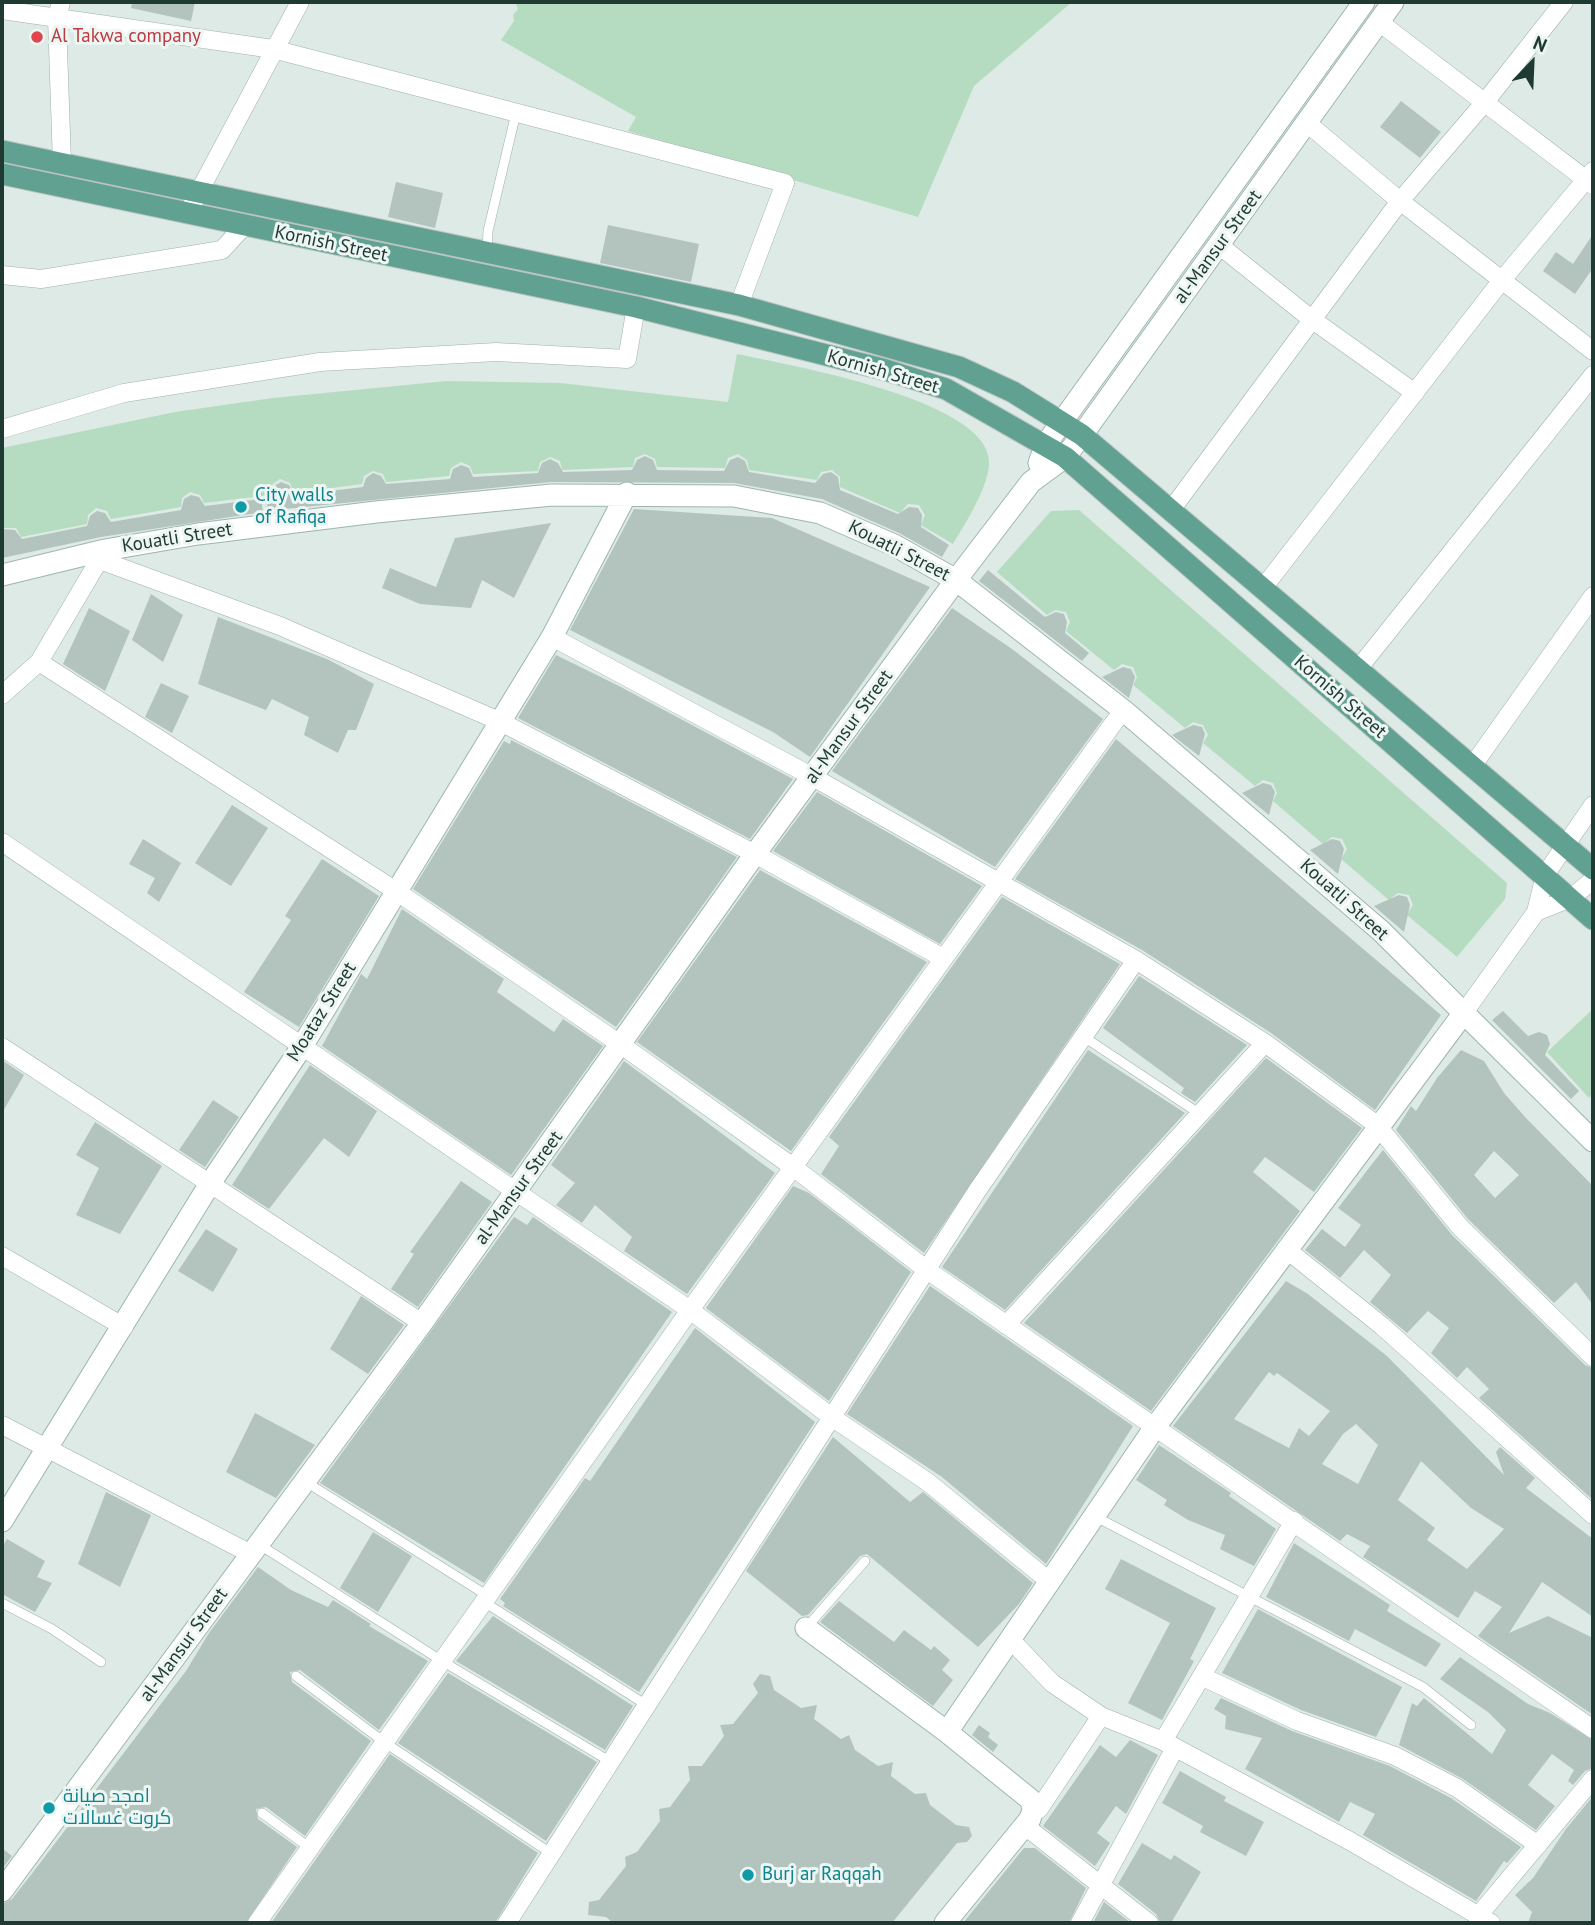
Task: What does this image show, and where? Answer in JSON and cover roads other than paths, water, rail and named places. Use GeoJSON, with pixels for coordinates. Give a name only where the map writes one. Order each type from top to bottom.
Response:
{"type":"FeatureCollection","features":[{"type":"Feature","properties":{"kind":"main road","name":"Kornish Street"},"geometry":{"type":"LineString","coordinates":[[2,151],[62,164],[193,203],[244,226],[636,307],[886,370],[946,390],[1065,457],[1593,919]]}},
{"type":"Feature","properties":{"kind":"main road","name":"Kornish Street"},"geometry":{"type":"LineString","coordinates":[[2,174],[487,253],[739,305],[959,367],[1013,392],[1082,435],[1593,869]]}},
{"type":"Feature","properties":{"kind":"street"},"geometry":{"type":"LineString","coordinates":[[193,203],[272,49],[300,2]]}},
{"type":"Feature","properties":{"kind":"street","name":"al-Mansur Street"},"geometry":{"type":"LineString","coordinates":[[2,1891],[422,1323],[755,854],[1031,482],[1046,444],[1364,2]]}},
{"type":"Feature","properties":{"kind":"street","name":"al-Mansur Street"},"geometry":{"type":"LineString","coordinates":[[1031,482],[1065,457],[1082,435],[1393,2]]}},
{"type":"Feature","properties":{"kind":"street"},"geometry":{"type":"LineString","coordinates":[[1171,510],[1310,318],[1400,201],[1485,102],[1564,2]]}},
{"type":"Feature","properties":{"kind":"street"},"geometry":{"type":"LineString","coordinates":[[2,10],[59,10],[272,49],[785,183],[739,305]]}},
{"type":"Feature","properties":{"kind":"street"},"geometry":{"type":"LineString","coordinates":[[59,10],[62,164]]}},
{"type":"Feature","properties":{"kind":"street"},"geometry":{"type":"LineString","coordinates":[[1263,588],[1502,281],[1591,179],[1379,22]]}},
{"type":"Feature","properties":{"kind":"street"},"geometry":{"type":"LineString","coordinates":[[1307,122],[1400,201],[1593,351]]}},
{"type":"Feature","properties":{"kind":"street"},"geometry":{"type":"LineString","coordinates":[[2,275],[41,279],[222,250],[244,226]]}},
{"type":"Feature","properties":{"kind":"street"},"geometry":{"type":"LineString","coordinates":[[1219,245],[1310,318],[1415,393]]}},
{"type":"Feature","properties":{"kind":"street"},"geometry":{"type":"LineString","coordinates":[[2,429],[124,393],[320,362],[496,352],[627,359],[636,307]]}},
{"type":"Feature","properties":{"kind":"street"},"geometry":{"type":"LineString","coordinates":[[1358,669],[1593,374]]}},
{"type":"Feature","properties":{"kind":"street","name":"Kouatli Street"},"geometry":{"type":"LineString","coordinates":[[2,575],[273,524],[552,495],[627,493],[734,496],[820,513],[894,545],[956,580],[1122,710],[1381,931],[1593,1141]]}},
{"type":"Feature","properties":{"kind":"street","name":"Moataz Street"},"geometry":{"type":"LineString","coordinates":[[2,1521],[211,1182],[301,1048],[552,637],[627,493]]}},
{"type":"Feature","properties":{"kind":"street"},"geometry":{"type":"LineString","coordinates":[[2,695],[39,662],[103,555],[280,626],[499,721],[755,854],[943,958]]}},
{"type":"Feature","properties":{"kind":"street"},"geometry":{"type":"LineString","coordinates":[[1473,765],[1593,596]]}},
{"type":"Feature","properties":{"kind":"street"},"geometry":{"type":"LineString","coordinates":[[552,637],[813,777],[1136,960],[1265,1043],[1377,1125],[1460,1227],[1593,1357]]}},
{"type":"Feature","properties":{"kind":"street"},"geometry":{"type":"LineString","coordinates":[[39,662],[396,891],[620,1044],[793,1167],[927,1270],[1593,1729]]}},
{"type":"Feature","properties":{"kind":"street"},"geometry":{"type":"LineString","coordinates":[[257,1923],[690,1310],[1122,710]]}},
{"type":"Feature","properties":{"kind":"street"},"geometry":{"type":"LineString","coordinates":[[947,1732],[1155,1427],[1536,912],[1545,875],[1593,805]]}},
{"type":"Feature","properties":{"kind":"street"},"geometry":{"type":"LineString","coordinates":[[2,842],[301,1048],[690,1310],[833,1418],[929,1483],[1049,1581]]}},
{"type":"Feature","properties":{"kind":"street"},"geometry":{"type":"LineString","coordinates":[[1536,912],[1571,898],[1593,880]]}},
{"type":"Feature","properties":{"kind":"street"},"geometry":{"type":"LineString","coordinates":[[507,1923],[927,1270],[1136,960]]}},
{"type":"Feature","properties":{"kind":"street"},"geometry":{"type":"LineString","coordinates":[[1006,1325],[1265,1043]]}},
{"type":"Feature","properties":{"kind":"street"},"geometry":{"type":"LineString","coordinates":[[2,1047],[422,1323]]}},
{"type":"Feature","properties":{"kind":"street"},"geometry":{"type":"LineString","coordinates":[[1286,1249],[1382,1325],[1593,1515]]}},
{"type":"Feature","properties":{"kind":"street"},"geometry":{"type":"LineString","coordinates":[[2,1256],[124,1327]]}},
{"type":"Feature","properties":{"kind":"street"},"geometry":{"type":"LineString","coordinates":[[2,1425],[45,1449],[255,1549]]}},
{"type":"Feature","properties":{"kind":"street"},"geometry":{"type":"LineString","coordinates":[[1080,1923],[1203,1678],[1249,1594],[1294,1521]]}},
{"type":"Feature","properties":{"kind":"street"},"geometry":{"type":"LineString","coordinates":[[806,1628],[1023,1791],[1031,1800],[1029,1818]]}},
{"type":"Feature","properties":{"kind":"street"},"geometry":{"type":"LineString","coordinates":[[1010,1639],[1052,1683],[1101,1716],[1169,1744],[1350,1841],[1485,1920],[1538,1844],[1593,1779]]}},
{"type":"Feature","properties":{"kind":"street"},"geometry":{"type":"LineString","coordinates":[[1203,1678],[1297,1721],[1395,1756],[1457,1788],[1538,1844]]}},
{"type":"Feature","properties":{"kind":"street"},"geometry":{"type":"LineString","coordinates":[[945,1923],[1039,1809],[1101,1716]]}},
{"type":"Feature","properties":{"kind":"street"},"geometry":{"type":"LineString","coordinates":[[1029,1818],[1101,1885],[1149,1923]]}},
{"type":"Feature","properties":{"kind":"lane"},"geometry":{"type":"LineString","coordinates":[[487,253],[488,231],[516,113]]}},
{"type":"Feature","properties":{"kind":"lane"},"geometry":{"type":"LineString","coordinates":[[1084,1037],[1200,1114]]}},
{"type":"Feature","properties":{"kind":"lane"},"geometry":{"type":"LineString","coordinates":[[305,1481],[648,1706]]}},
{"type":"Feature","properties":{"kind":"lane"},"geometry":{"type":"LineString","coordinates":[[1094,1516],[1249,1594],[1363,1658],[1423,1687],[1471,1725]]}},
{"type":"Feature","properties":{"kind":"lane"},"geometry":{"type":"LineString","coordinates":[[255,1549],[611,1763]]}},
{"type":"Feature","properties":{"kind":"lane"},"geometry":{"type":"LineString","coordinates":[[806,1628],[865,1562]]}},
{"type":"Feature","properties":{"kind":"lane"},"geometry":{"type":"LineString","coordinates":[[2,1603],[52,1629],[101,1662]]}},
{"type":"Feature","properties":{"kind":"lane"},"geometry":{"type":"LineString","coordinates":[[296,1676],[384,1742],[552,1854]]}},
{"type":"Feature","properties":{"kind":"lane"},"geometry":{"type":"LineString","coordinates":[[262,1813],[310,1848]]}},
{"type":"Feature","properties":{"kind":"place","name":"Al Takwa company"},"geometry":{"type":"Point","coordinates":[37,37]}},
{"type":"Feature","properties":{"kind":"place","name":"City walls of Rafiqa"},"geometry":{"type":"Point","coordinates":[241,507]}},
{"type":"Feature","properties":{"kind":"place","name":"امجد صيانة كروت غسالات"},"geometry":{"type":"Point","coordinates":[49,1808]}},
{"type":"Feature","properties":{"kind":"place","name":"Burj ar Raqqah"},"geometry":{"type":"Point","coordinates":[748,1875]}}]}
